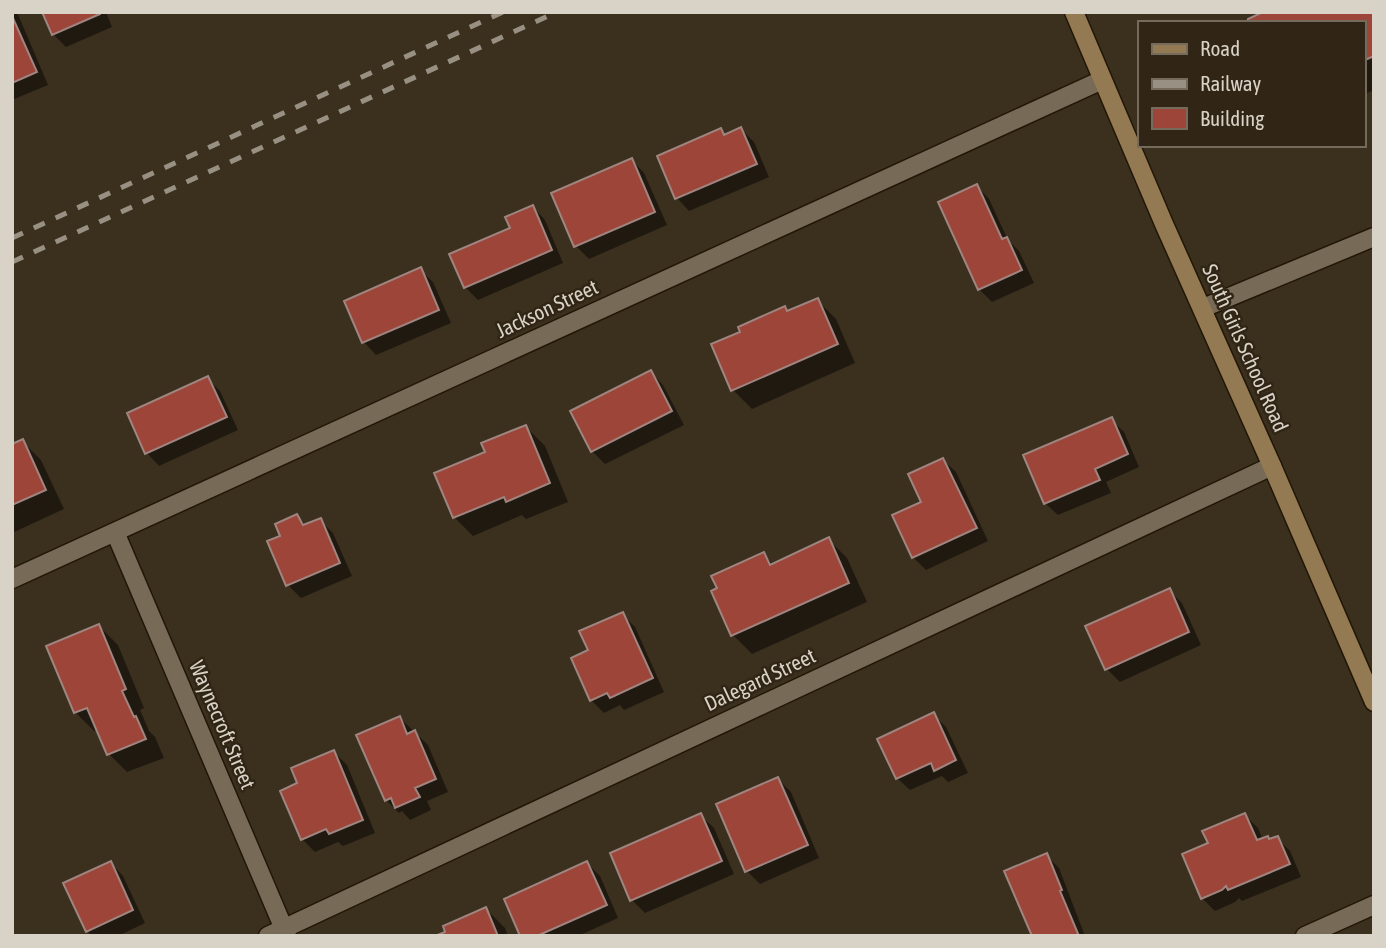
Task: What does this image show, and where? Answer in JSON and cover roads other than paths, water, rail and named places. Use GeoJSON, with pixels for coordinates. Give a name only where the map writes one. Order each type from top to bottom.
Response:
{"type":"FeatureCollection","features":[{"type":"Feature","properties":{"kind":"main road","name":"South Girls School Road"},"geometry":{"type":"LineString","coordinates":[[1074,12],[1159,212],[1368,673],[1374,702]]}},
{"type":"Feature","properties":{"kind":"street","name":"Jackson Street"},"geometry":{"type":"LineString","coordinates":[[12,579],[1102,80]]}},
{"type":"Feature","properties":{"kind":"street"},"geometry":{"type":"LineString","coordinates":[[1203,308],[1374,237]]}},
{"type":"Feature","properties":{"kind":"street","name":"Dalegard Street"},"geometry":{"type":"LineString","coordinates":[[280,933],[1272,466]]}},
{"type":"Feature","properties":{"kind":"street","name":"Waynecroft Street"},"geometry":{"type":"LineString","coordinates":[[115,532],[280,933]]}},
{"type":"Feature","properties":{"kind":"street"},"geometry":{"type":"LineString","coordinates":[[1306,936],[1374,905]]}},
{"type":"Feature","properties":{"kind":"railway"},"geometry":{"type":"LineString","coordinates":[[12,238],[503,12]]}},
{"type":"Feature","properties":{"kind":"railway"},"geometry":{"type":"LineString","coordinates":[[12,262],[557,12]]}}]}
